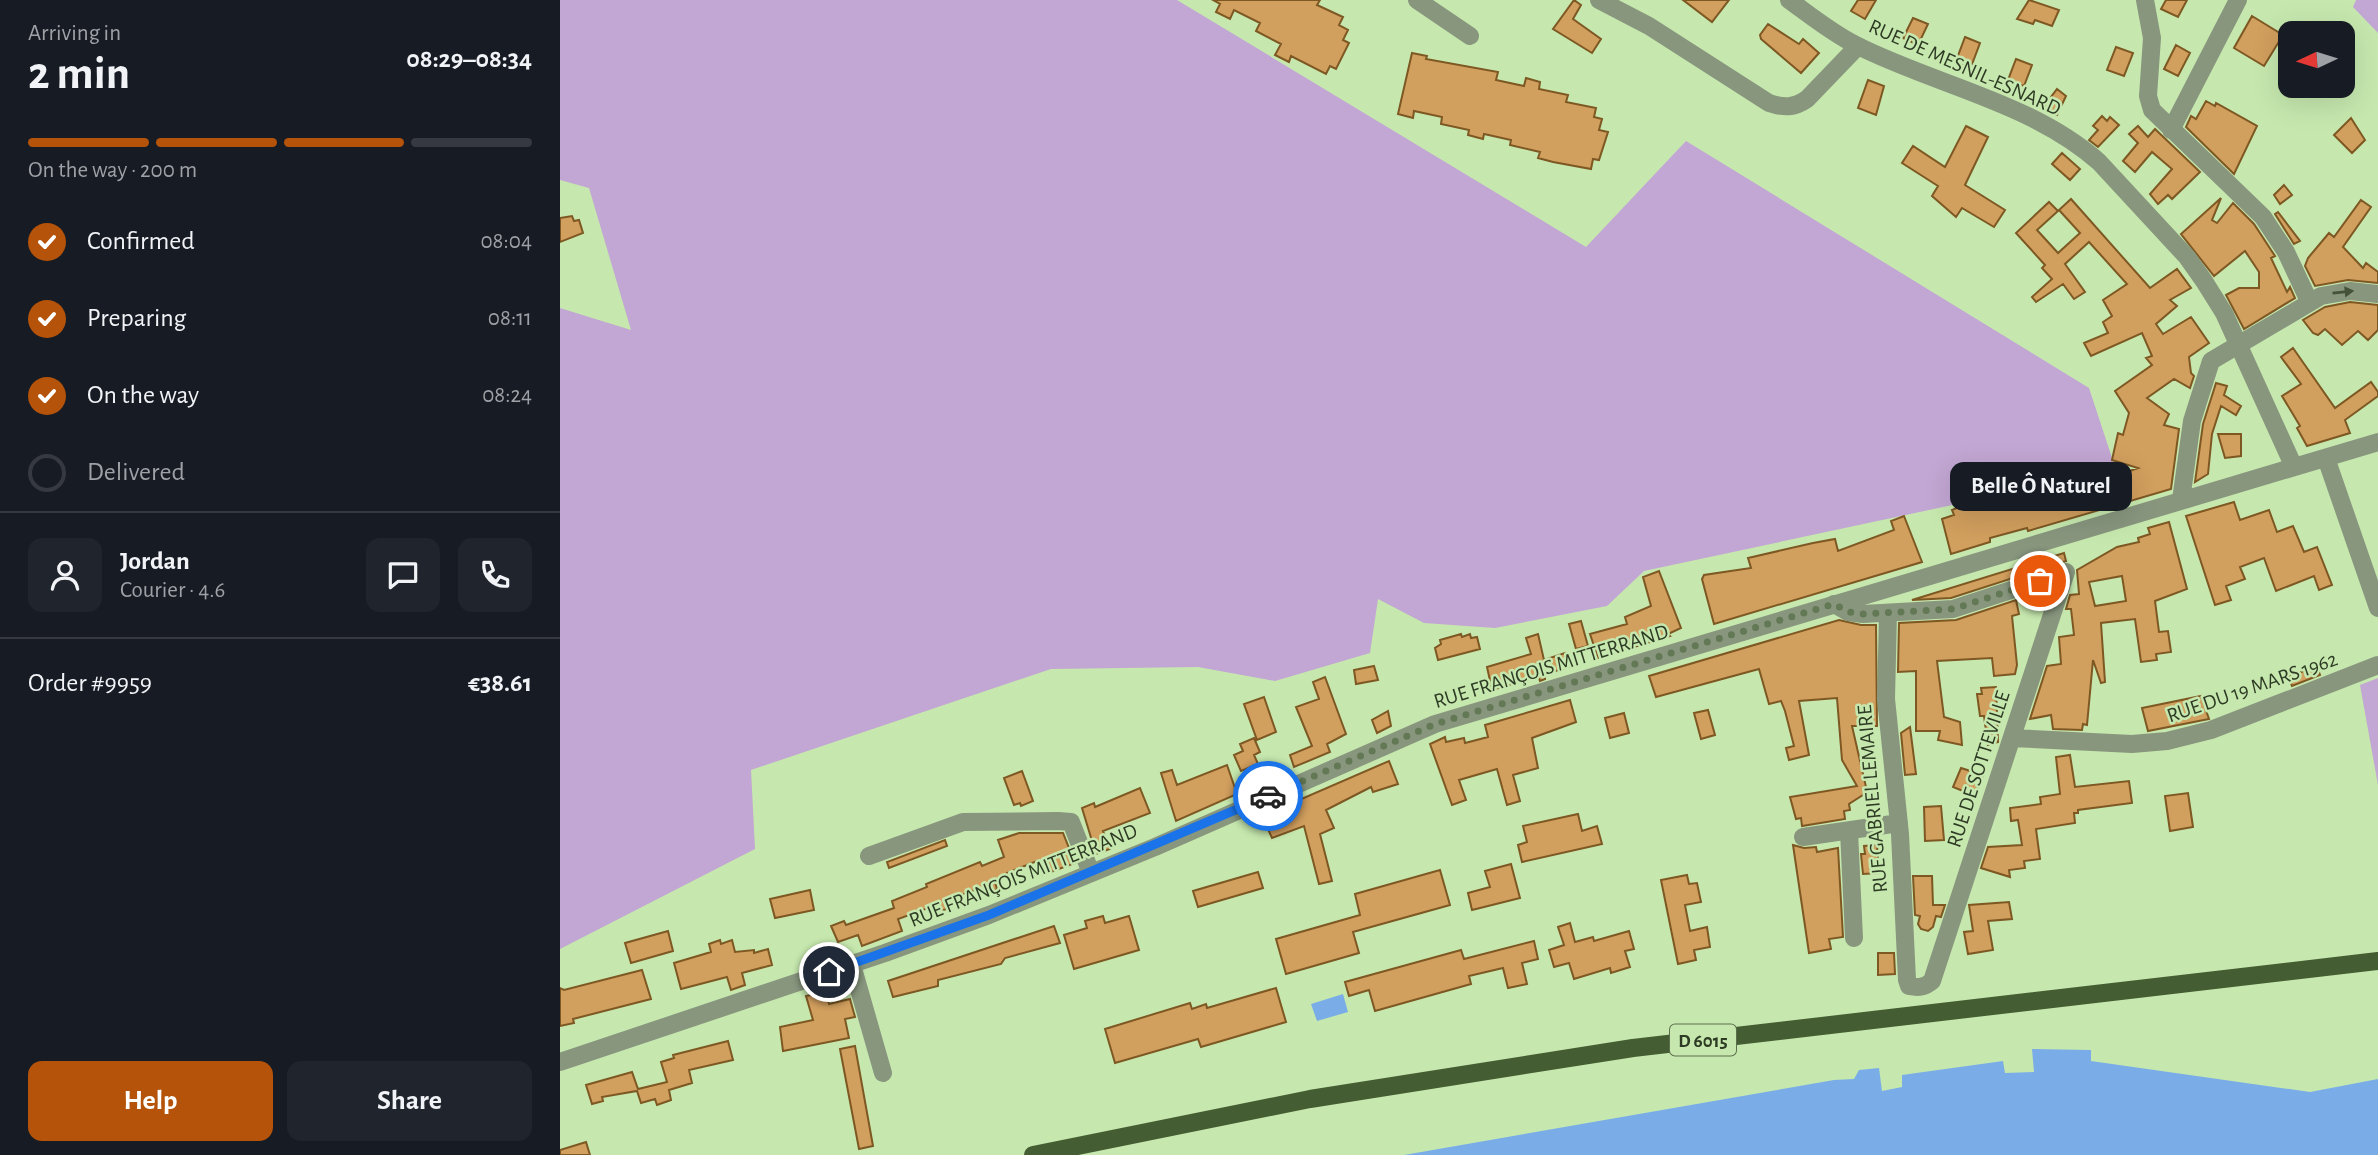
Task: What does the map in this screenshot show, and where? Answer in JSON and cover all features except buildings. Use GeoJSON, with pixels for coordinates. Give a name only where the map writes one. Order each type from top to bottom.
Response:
{"type":"FeatureCollection","features":[{"type":"Feature","properties":{"kind":"main road","name":"D 6015"},"geometry":{"type":"LineString","coordinates":[[1033,1155],[1310,1099],[1619,1050],[2378,961]]}},
{"type":"Feature","properties":{"kind":"street"},"geometry":{"type":"LineString","coordinates":[[1417,0],[1469,36]]}},
{"type":"Feature","properties":{"kind":"street"},"geometry":{"type":"LineString","coordinates":[[1599,0],[1649,26],[1769,103],[1781,107],[1800,104],[1807,99],[1858,46]]}},
{"type":"Feature","properties":{"kind":"street","name":"RUE DE MESNIL-ESNARD"},"geometry":{"type":"LineString","coordinates":[[1789,0],[1858,46],[2044,125],[2084,150],[2187,257],[2224,313],[2293,465]]}},
{"type":"Feature","properties":{"kind":"street"},"geometry":{"type":"LineString","coordinates":[[2145,0],[2151,38],[2148,96],[2152,110],[2263,217],[2286,252],[2309,301]]}},
{"type":"Feature","properties":{"kind":"street"},"geometry":{"type":"LineString","coordinates":[[2171,130],[2238,0]]}},
{"type":"Feature","properties":{"kind":"street"},"geometry":{"type":"LineString","coordinates":[[2181,500],[2192,421],[2211,361],[2309,301],[2337,292],[2364,291],[2378,294]]}},
{"type":"Feature","properties":{"kind":"street","name":"RUE FRANÇOIS MITTERRAND"},"geometry":{"type":"LineString","coordinates":[[560,1062],[852,965],[1091,873],[1435,724],[2293,465],[2378,442]]}},
{"type":"Feature","properties":{"kind":"street"},"geometry":{"type":"LineString","coordinates":[[2326,458],[2378,608]]}},
{"type":"Feature","properties":{"kind":"street","name":"RUE DE SOTTEVILLE"},"geometry":{"type":"LineString","coordinates":[[1888,614],[1953,609],[2066,572],[1932,981],[1925,986],[1915,987],[1909,986],[1907,980]]}},
{"type":"Feature","properties":{"kind":"street"},"geometry":{"type":"LineString","coordinates":[[1834,604],[1848,612],[1888,614]]}},
{"type":"Feature","properties":{"kind":"street","name":"RUE GABRIEL LEMAIRE"},"geometry":{"type":"LineString","coordinates":[[1888,614],[1886,699],[1899,823],[1907,980]]}},
{"type":"Feature","properties":{"kind":"street","name":"RUE DU 19 MARS 1962"},"geometry":{"type":"LineString","coordinates":[[2012,738],[2132,744],[2167,741],[2211,730],[2378,666]]}},
{"type":"Feature","properties":{"kind":"street"},"geometry":{"type":"LineString","coordinates":[[869,856],[963,822],[1072,822],[1091,873]]}},
{"type":"Feature","properties":{"kind":"street"},"geometry":{"type":"LineString","coordinates":[[1803,837],[1899,823]]}},
{"type":"Feature","properties":{"kind":"street"},"geometry":{"type":"LineString","coordinates":[[1849,831],[1854,938]]}},
{"type":"Feature","properties":{"kind":"street"},"geometry":{"type":"LineString","coordinates":[[852,965],[883,1073]]}},
{"type":"Feature","properties":{"kind":"shaded area"},"geometry":{"type":"Polygon","coordinates":[[[560,0],[1177,0],[1586,247],[1686,141],[2089,388],[2116,470],[1644,571],[1607,606],[1495,628],[1424,623],[1378,599],[1370,653],[1275,681],[1198,667],[1051,669],[751,770],[755,849],[560,949],[560,308],[631,330],[589,188],[560,180],[560,0]]]}},
{"type":"Feature","properties":{"kind":"shaded area"},"geometry":{"type":"Polygon","coordinates":[[[2356,0],[2378,0],[2378,33],[2353,7],[2356,0]]]}},
{"type":"Feature","properties":{"kind":"shaded area"},"geometry":{"type":"Polygon","coordinates":[[[2378,678],[2378,785],[2360,685],[2378,678]]]}},
{"type":"Feature","properties":{"kind":"water"},"geometry":{"type":"Polygon","coordinates":[[[1343,994],[1348,1012],[1317,1021],[1311,1004],[1343,994]]]}},
{"type":"Feature","properties":{"kind":"water"},"geometry":{"type":"Polygon","coordinates":[[[2032,1049],[2091,1050],[2091,1061],[2310,1092],[2378,1079],[2378,1155],[1404,1155],[1834,1080],[1854,1079],[1859,1070],[1879,1068],[1882,1091],[1902,1087],[1902,1075],[2003,1061],[2005,1073],[2034,1072],[2032,1049]]]}},
{"type":"Feature","properties":{"kind":"way so far"},"geometry":{"type":"LineString","coordinates":[[1268,796],[1435,724],[1834,604],[1848,612],[1863,614],[1953,609],[2040,581]]}},
{"type":"Feature","properties":{"kind":"place","name":"Belle Ô Naturel"},"geometry":{"type":"Point","coordinates":[2040,581]}},
{"type":"Feature","properties":{"kind":"route"},"geometry":{"type":"LineString","coordinates":[[829,972],[989,915],[1176,838],[1268,796]]}}]}
